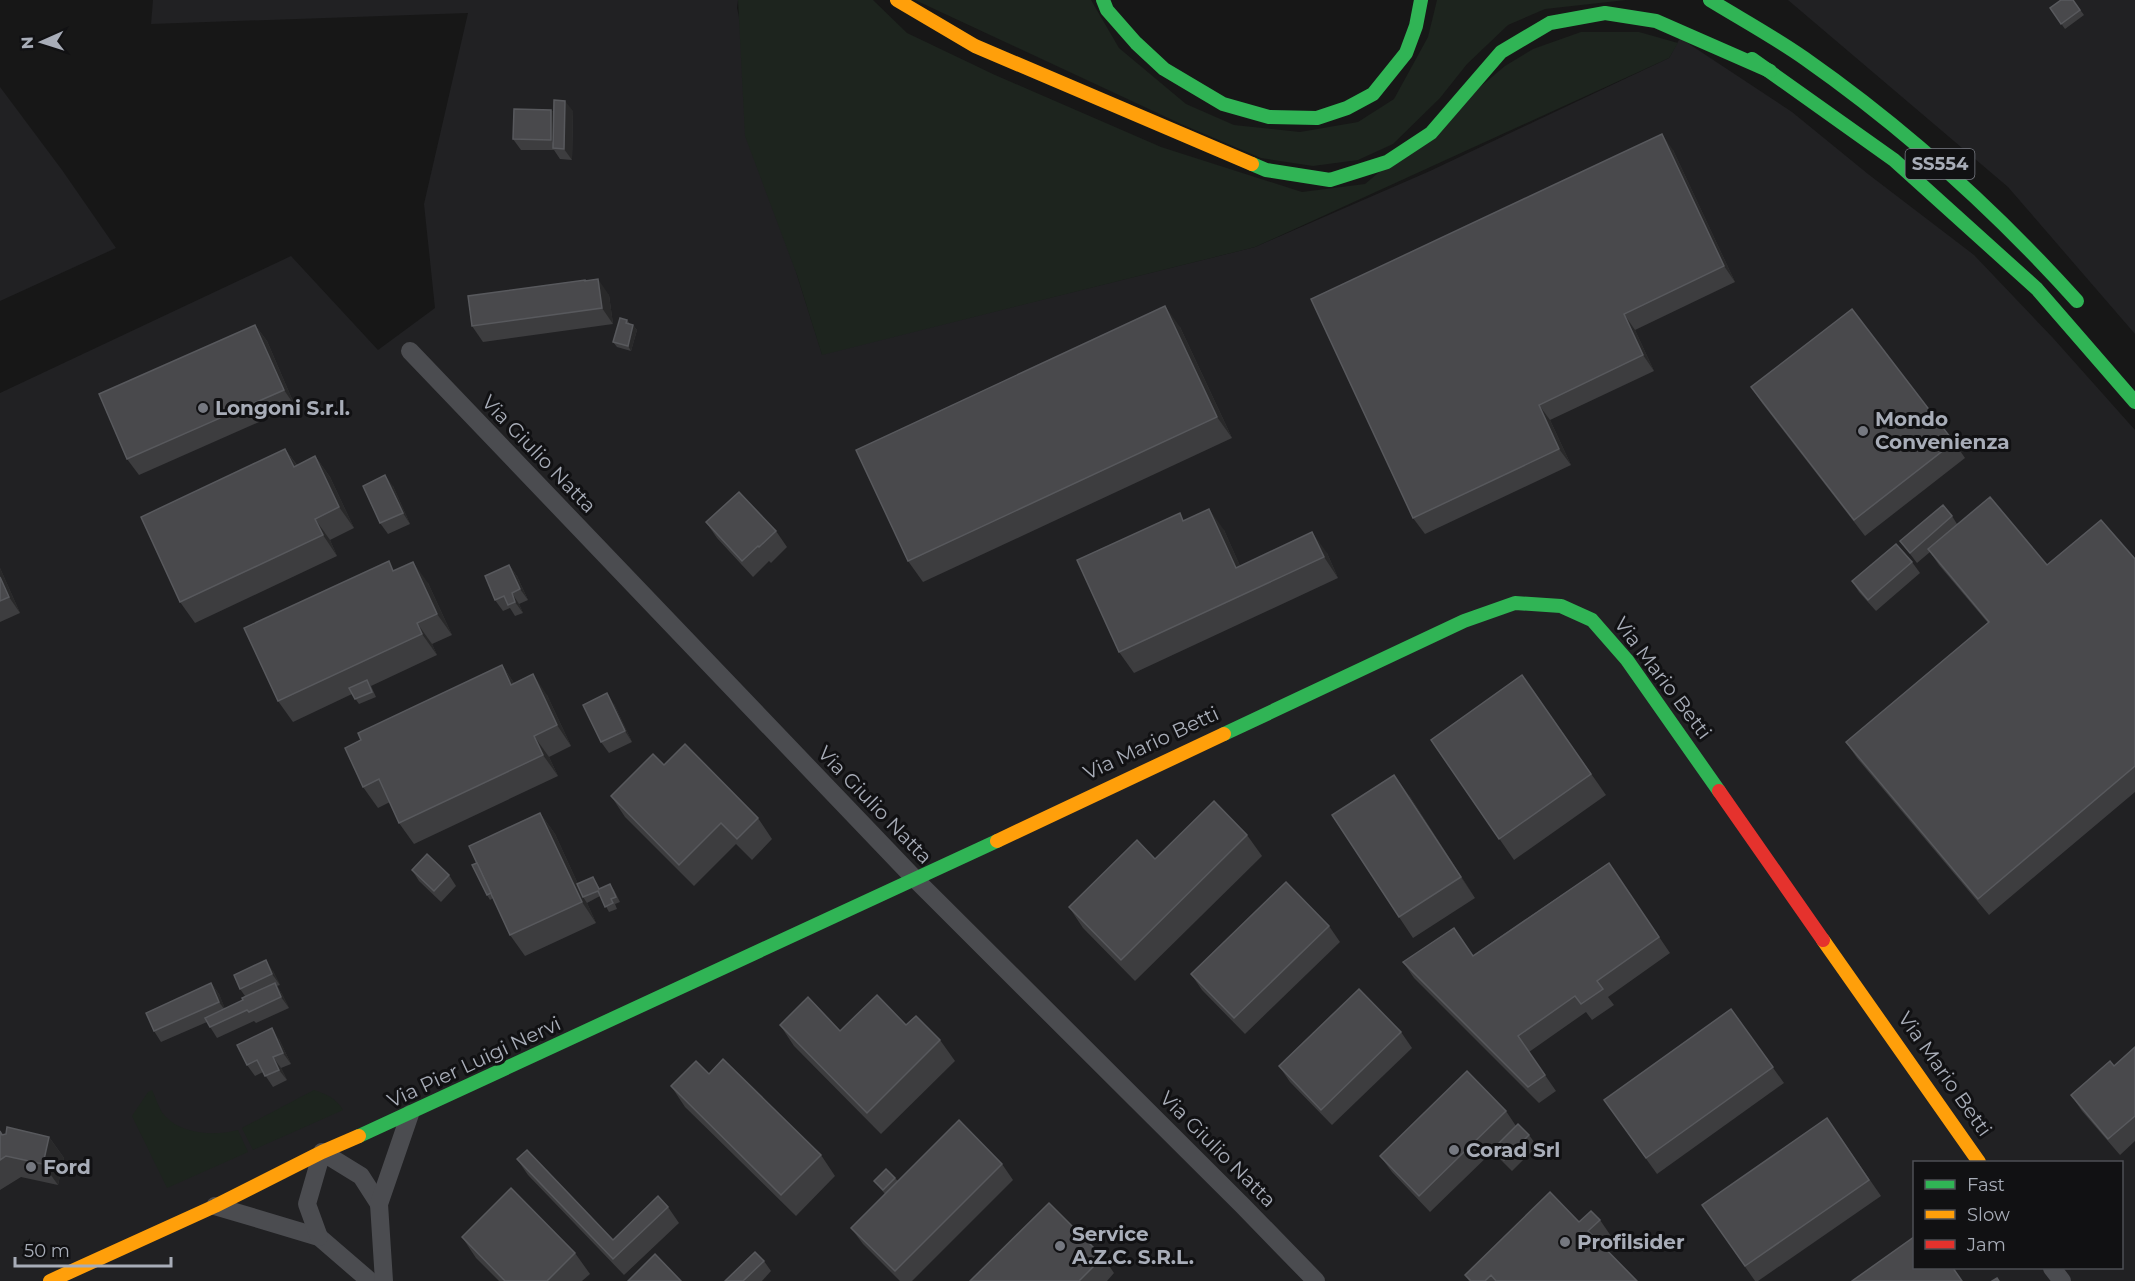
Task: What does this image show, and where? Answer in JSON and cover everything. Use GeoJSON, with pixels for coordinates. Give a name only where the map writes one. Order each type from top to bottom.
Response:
{"type":"FeatureCollection","features":[{"type":"Feature","properties":{"kind":"main road"},"geometry":{"type":"LineString","coordinates":[[897,0],[975,46],[1266,170],[1330,180],[1387,162],[1431,133],[1501,52],[1550,23],[1605,13],[1656,21],[1770,71]]}},
{"type":"Feature","properties":{"kind":"main road"},"geometry":{"type":"LineString","coordinates":[[1103,0],[1107,10],[1121,27],[1164,69],[1222,104],[1269,117],[1317,118],[1347,108],[1373,93],[1406,53],[1422,0]]}},
{"type":"Feature","properties":{"kind":"main road","name":"SS554"},"geometry":{"type":"LineString","coordinates":[[1710,0],[1812,63],[1909,137],[1990,208],[2082,308]]}},
{"type":"Feature","properties":{"kind":"main road","name":"SS554"},"geometry":{"type":"LineString","coordinates":[[1694,24],[1770,71],[1894,160],[2037,289],[2135,402]]}},
{"type":"Feature","properties":{"kind":"main road","name":"Via Mario Betti"},"geometry":{"type":"LineString","coordinates":[[915,879],[1464,621],[1515,603],[1561,606],[1592,620],[1627,660],[1978,1161]]}},
{"type":"Feature","properties":{"kind":"main road","name":"Via Pier Luigi Nervi"},"geometry":{"type":"LineString","coordinates":[[50,1281],[215,1206],[322,1152],[410,1114],[915,879]]}},
{"type":"Feature","properties":{"kind":"street","name":"Via Giulio Natta"},"geometry":{"type":"LineString","coordinates":[[410,351],[915,879],[1316,1281]]}},
{"type":"Feature","properties":{"kind":"street"},"geometry":{"type":"LineString","coordinates":[[384,1281],[379,1204],[410,1114]]}},
{"type":"Feature","properties":{"kind":"street"},"geometry":{"type":"LineString","coordinates":[[320,1238],[307,1204],[322,1152],[362,1176],[379,1204]]}},
{"type":"Feature","properties":{"kind":"street"},"geometry":{"type":"LineString","coordinates":[[215,1206],[320,1238],[370,1281]]}},
{"type":"Feature","properties":{"kind":"shaded area"},"geometry":{"type":"Polygon","coordinates":[[[153,0],[738,0],[737,8],[797,275],[822,354],[1255,247],[1430,171],[1669,58],[1680,38],[1792,112],[1974,255],[2053,338],[2135,430],[2135,1281],[0,1281],[0,393],[291,256],[378,350],[435,308],[424,204],[468,13],[151,24],[153,0]]]}},
{"type":"Feature","properties":{"kind":"shaded area"},"geometry":{"type":"Polygon","coordinates":[[[738,0],[873,0],[907,33],[995,75],[1161,147],[1302,192],[1365,184],[1505,66],[1533,49],[1581,32],[1639,32],[1678,43],[1669,58],[1255,247],[822,355],[797,275],[745,136],[738,0]]]}},
{"type":"Feature","properties":{"kind":"shaded area"},"geometry":{"type":"Polygon","coordinates":[[[915,0],[1091,0],[1119,48],[1186,104],[1234,125],[1300,132],[1358,122],[1394,99],[1428,37],[1437,0],[1626,0],[1545,9],[1508,25],[1467,64],[1440,98],[1393,144],[1358,160],[1313,166],[1261,158],[1181,124],[915,0]]]}},
{"type":"Feature","properties":{"kind":"shaded area"},"geometry":{"type":"Polygon","coordinates":[[[1788,0],[2135,0],[2135,334],[2008,187],[1788,0]]]}},
{"type":"Feature","properties":{"kind":"shaded area"},"geometry":{"type":"Polygon","coordinates":[[[0,87],[116,248],[0,301],[0,87]]]}},
{"type":"Feature","properties":{"kind":"shaded area"},"geometry":{"type":"Polygon","coordinates":[[[152,1090],[161,1111],[172,1122],[180,1127],[200,1132],[220,1133],[238,1130],[248,1152],[167,1188],[132,1116],[148,1092],[152,1090]]]}},
{"type":"Feature","properties":{"kind":"shaded area"},"geometry":{"type":"Polygon","coordinates":[[[314,1090],[330,1097],[343,1110],[253,1150],[242,1128],[314,1090]]]}},
{"type":"Feature","properties":{"kind":"building"},"geometry":{"type":"Polygon","coordinates":[[[2061,0],[2073,0],[2080,10],[2061,24],[2050,8],[2061,0]]]}},
{"type":"Feature","properties":{"kind":"building"},"geometry":{"type":"Polygon","coordinates":[[[554,100],[565,101],[564,149],[553,148],[554,100]]]}},
{"type":"Feature","properties":{"kind":"building"},"geometry":{"type":"Polygon","coordinates":[[[514,109],[551,110],[551,140],[513,139],[514,109]]]}},
{"type":"Feature","properties":{"kind":"building"},"geometry":{"type":"Polygon","coordinates":[[[1662,134],[1724,266],[1624,314],[1643,355],[1539,405],[1559,449],[1413,518],[1311,299],[1662,134]]]}},
{"type":"Feature","properties":{"kind":"building"},"geometry":{"type":"Polygon","coordinates":[[[598,279],[602,308],[472,326],[468,296],[598,279]]]}},
{"type":"Feature","properties":{"kind":"building"},"geometry":{"type":"Polygon","coordinates":[[[1165,306],[1217,417],[908,561],[856,450],[1165,306]]]}},
{"type":"Feature","properties":{"kind":"building","name":"Mondo Convenienza"},"geometry":{"type":"Polygon","coordinates":[[[1852,309],[1954,442],[1854,520],[1751,387],[1852,309]]]}},
{"type":"Feature","properties":{"kind":"building"},"geometry":{"type":"Polygon","coordinates":[[[620,318],[633,325],[628,346],[613,342],[620,318]]]}},
{"type":"Feature","properties":{"kind":"building","name":"Longoni S.r.l."},"geometry":{"type":"Polygon","coordinates":[[[255,325],[284,390],[127,459],[99,394],[255,325]]]}},
{"type":"Feature","properties":{"kind":"building"},"geometry":{"type":"Polygon","coordinates":[[[285,449],[294,467],[315,456],[339,507],[315,519],[323,535],[180,602],[141,517],[285,449]]]}},
{"type":"Feature","properties":{"kind":"building"},"geometry":{"type":"Polygon","coordinates":[[[385,475],[403,513],[380,523],[363,486],[385,475]]]}},
{"type":"Feature","properties":{"kind":"building"},"geometry":{"type":"Polygon","coordinates":[[[739,492],[776,531],[742,561],[706,522],[739,492]]]}},
{"type":"Feature","properties":{"kind":"building"},"geometry":{"type":"Polygon","coordinates":[[[1990,497],[2047,565],[2101,520],[2135,559],[2135,766],[1978,899],[1846,742],[1989,622],[1928,549],[1990,497]]]}},
{"type":"Feature","properties":{"kind":"building"},"geometry":{"type":"Polygon","coordinates":[[[1943,505],[1952,516],[1910,553],[1900,541],[1943,505]]]}},
{"type":"Feature","properties":{"kind":"building"},"geometry":{"type":"Polygon","coordinates":[[[1209,509],[1236,568],[1312,532],[1324,557],[1119,652],[1077,560],[1180,513],[1183,521],[1209,509]]]}},
{"type":"Feature","properties":{"kind":"building"},"geometry":{"type":"Polygon","coordinates":[[[1896,544],[1912,562],[1868,600],[1852,581],[1896,544]]]}},
{"type":"Feature","properties":{"kind":"building"},"geometry":{"type":"Polygon","coordinates":[[[389,561],[393,571],[413,562],[437,614],[417,623],[422,634],[278,701],[244,628],[389,561]]]}},
{"type":"Feature","properties":{"kind":"building"},"geometry":{"type":"Polygon","coordinates":[[[509,565],[520,589],[512,593],[515,602],[508,605],[504,596],[495,600],[485,576],[509,565]]]}},
{"type":"Feature","properties":{"kind":"building"},"geometry":{"type":"Polygon","coordinates":[[[0,577],[9,597],[0,601],[0,577]]]}},
{"type":"Feature","properties":{"kind":"building"},"geometry":{"type":"Polygon","coordinates":[[[502,665],[511,685],[533,674],[557,725],[534,736],[543,755],[399,823],[379,779],[363,787],[345,748],[361,740],[358,733],[502,665]]]}},
{"type":"Feature","properties":{"kind":"building"},"geometry":{"type":"Polygon","coordinates":[[[1522,675],[1591,774],[1499,839],[1431,740],[1522,675]]]}},
{"type":"Feature","properties":{"kind":"building"},"geometry":{"type":"Polygon","coordinates":[[[367,680],[372,692],[355,699],[349,688],[367,680]]]}},
{"type":"Feature","properties":{"kind":"building"},"geometry":{"type":"Polygon","coordinates":[[[607,693],[625,731],[601,742],[583,705],[607,693]]]}},
{"type":"Feature","properties":{"kind":"building"},"geometry":{"type":"Polygon","coordinates":[[[685,744],[758,818],[737,839],[721,823],[679,865],[611,796],[653,754],[664,765],[685,744]]]}},
{"type":"Feature","properties":{"kind":"building"},"geometry":{"type":"Polygon","coordinates":[[[1394,775],[1461,877],[1399,917],[1332,815],[1394,775]]]}},
{"type":"Feature","properties":{"kind":"building"},"geometry":{"type":"Polygon","coordinates":[[[1214,801],[1247,835],[1121,960],[1069,907],[1137,840],[1155,859],[1214,801]]]}},
{"type":"Feature","properties":{"kind":"building"},"geometry":{"type":"Polygon","coordinates":[[[540,813],[582,902],[510,935],[469,846],[540,813]]]}},
{"type":"Feature","properties":{"kind":"building"},"geometry":{"type":"Polygon","coordinates":[[[427,854],[449,875],[434,891],[412,870],[427,854]]]}},
{"type":"Feature","properties":{"kind":"building"},"geometry":{"type":"Polygon","coordinates":[[[477,863],[491,893],[487,895],[472,865],[477,863]]]}},
{"type":"Feature","properties":{"kind":"building"},"geometry":{"type":"Polygon","coordinates":[[[1609,863],[1659,937],[1597,981],[1603,989],[1581,1004],[1575,996],[1518,1036],[1545,1075],[1528,1087],[1403,962],[1454,928],[1473,956],[1609,863]]]}},
{"type":"Feature","properties":{"kind":"building"},"geometry":{"type":"Polygon","coordinates":[[[593,877],[599,889],[610,884],[616,897],[611,899],[613,903],[605,907],[598,891],[583,897],[577,884],[593,877]]]}},
{"type":"Feature","properties":{"kind":"building"},"geometry":{"type":"Polygon","coordinates":[[[1286,882],[1329,926],[1234,1018],[1191,974],[1286,882]]]}},
{"type":"Feature","properties":{"kind":"building"},"geometry":{"type":"Polygon","coordinates":[[[266,960],[272,974],[240,989],[234,975],[266,960]]]}},
{"type":"Feature","properties":{"kind":"building"},"geometry":{"type":"Polygon","coordinates":[[[211,983],[219,1002],[154,1031],[146,1013],[211,983]]]}},
{"type":"Feature","properties":{"kind":"building"},"geometry":{"type":"Polygon","coordinates":[[[275,983],[281,997],[210,1027],[205,1018],[275,983]]]}},
{"type":"Feature","properties":{"kind":"building"},"geometry":{"type":"Polygon","coordinates":[[[1359,989],[1401,1032],[1321,1110],[1279,1066],[1359,989]]]}},
{"type":"Feature","properties":{"kind":"building"},"geometry":{"type":"Polygon","coordinates":[[[877,995],[906,1025],[916,1016],[940,1040],[867,1113],[780,1025],[808,997],[840,1031],[877,995]]]}},
{"type":"Feature","properties":{"kind":"building"},"geometry":{"type":"Polygon","coordinates":[[[1731,1009],[1773,1067],[1646,1158],[1604,1100],[1731,1009]]]}},
{"type":"Feature","properties":{"kind":"building"},"geometry":{"type":"Polygon","coordinates":[[[272,1028],[283,1053],[273,1057],[279,1070],[265,1076],[257,1060],[247,1065],[237,1045],[272,1028]]]}},
{"type":"Feature","properties":{"kind":"building"},"geometry":{"type":"Polygon","coordinates":[[[2135,1047],[2135,1116],[2108,1139],[2071,1095],[2110,1061],[2114,1066],[2135,1047]]]}},
{"type":"Feature","properties":{"kind":"building"},"geometry":{"type":"Polygon","coordinates":[[[723,1059],[821,1155],[781,1195],[671,1086],[696,1061],[709,1074],[723,1059]]]}},
{"type":"Feature","properties":{"kind":"building","name":"Corad Srl"},"geometry":{"type":"Polygon","coordinates":[[[1467,1071],[1506,1111],[1419,1196],[1380,1156],[1467,1071]]]}},
{"type":"Feature","properties":{"kind":"building"},"geometry":{"type":"Polygon","coordinates":[[[1827,1118],[1869,1180],[1745,1266],[1702,1205],[1827,1118]]]}},
{"type":"Feature","properties":{"kind":"building"},"geometry":{"type":"Polygon","coordinates":[[[959,1120],[1002,1164],[895,1271],[851,1228],[959,1120]]]}},
{"type":"Feature","properties":{"kind":"building"},"geometry":{"type":"Polygon","coordinates":[[[1518,1124],[1529,1135],[1504,1160],[1493,1149],[1518,1124]]]}},
{"type":"Feature","properties":{"kind":"building"},"geometry":{"type":"Polygon","coordinates":[[[7,1127],[49,1137],[43,1164],[6,1156],[0,1160],[0,1131],[2,1135],[6,1134],[7,1127]]]}},
{"type":"Feature","properties":{"kind":"building"},"geometry":{"type":"Polygon","coordinates":[[[527,1150],[613,1240],[658,1196],[668,1207],[613,1259],[517,1159],[527,1150]]]}},
{"type":"Feature","properties":{"kind":"building"},"geometry":{"type":"Polygon","coordinates":[[[886,1169],[895,1178],[883,1190],[874,1181],[886,1169]]]}},
{"type":"Feature","properties":{"kind":"building"},"geometry":{"type":"Polygon","coordinates":[[[511,1188],[575,1253],[547,1281],[505,1281],[462,1237],[511,1188]]]}},
{"type":"Feature","properties":{"kind":"building","name":"Profilsider"},"geometry":{"type":"Polygon","coordinates":[[[1550,1192],[1579,1222],[1591,1211],[1600,1220],[1588,1231],[1637,1281],[1496,1281],[1491,1275],[1485,1281],[1471,1281],[1465,1275],[1550,1192]]]}},
{"type":"Feature","properties":{"kind":"building","name":"Service A.Z.C. S.R.L."},"geometry":{"type":"Polygon","coordinates":[[[1049,1203],[1103,1257],[1079,1281],[970,1281],[1049,1203]]]}},
{"type":"Feature","properties":{"kind":"building"},"geometry":{"type":"Polygon","coordinates":[[[1913,1238],[1913,1269],[1954,1269],[1962,1281],[1852,1281],[1913,1238]]]}},
{"type":"Feature","properties":{"kind":"building"},"geometry":{"type":"Polygon","coordinates":[[[755,1252],[764,1261],[743,1281],[725,1281],[755,1252]]]}},
{"type":"Feature","properties":{"kind":"building"},"geometry":{"type":"Polygon","coordinates":[[[655,1254],[681,1281],[628,1281],[655,1254]]]}},
{"type":"Feature","properties":{"kind":"traffic: fast"},"geometry":{"type":"LineString","coordinates":[[1103,0],[1107,10],[1136,43],[1164,69],[1223,104],[1269,117],[1317,118],[1347,108],[1373,94],[1406,53],[1416,26],[1421,0]]}},
{"type":"Feature","properties":{"kind":"traffic: fast"},"geometry":{"type":"LineString","coordinates":[[1710,0],[1804,58],[1913,142],[2014,234],[2077,301]]}},
{"type":"Feature","properties":{"kind":"traffic: fast"},"geometry":{"type":"LineString","coordinates":[[1252,164],[1266,170],[1330,180],[1387,162],[1431,133],[1501,52],[1550,23],[1605,13],[1656,21],[1770,71]]}},
{"type":"Feature","properties":{"kind":"traffic: fast"},"geometry":{"type":"LineString","coordinates":[[1752,59],[1894,160],[2037,289],[2135,402]]}},
{"type":"Feature","properties":{"kind":"traffic: fast"},"geometry":{"type":"LineString","coordinates":[[1224,734],[1464,621],[1515,603],[1561,606],[1592,620],[1627,660],[1719,791]]}},
{"type":"Feature","properties":{"kind":"traffic: fast"},"geometry":{"type":"LineString","coordinates":[[359,1136],[997,841]]}},
{"type":"Feature","properties":{"kind":"traffic: slow"},"geometry":{"type":"LineString","coordinates":[[897,0],[975,46],[1252,164]]}},
{"type":"Feature","properties":{"kind":"traffic: slow"},"geometry":{"type":"LineString","coordinates":[[997,841],[1224,734]]}},
{"type":"Feature","properties":{"kind":"traffic: slow"},"geometry":{"type":"LineString","coordinates":[[1823,940],[1978,1161]]}},
{"type":"Feature","properties":{"kind":"traffic: slow"},"geometry":{"type":"LineString","coordinates":[[50,1281],[215,1206],[359,1136]]}},
{"type":"Feature","properties":{"kind":"traffic: jam"},"geometry":{"type":"LineString","coordinates":[[1719,791],[1823,940]]}},
{"type":"Feature","properties":{"kind":"place","name":"Longoni S.r.l."},"geometry":{"type":"Point","coordinates":[203,408]}},
{"type":"Feature","properties":{"kind":"place","name":"Mondo Convenienza"},"geometry":{"type":"Point","coordinates":[1863,431]}},
{"type":"Feature","properties":{"kind":"place","name":"Corad Srl"},"geometry":{"type":"Point","coordinates":[1454,1150]}},
{"type":"Feature","properties":{"kind":"place","name":"Ford"},"geometry":{"type":"Point","coordinates":[31,1167]}},
{"type":"Feature","properties":{"kind":"place","name":"Profilsider"},"geometry":{"type":"Point","coordinates":[1565,1242]}},
{"type":"Feature","properties":{"kind":"place","name":"Service A.Z.C. S.R.L."},"geometry":{"type":"Point","coordinates":[1060,1246]}}]}
